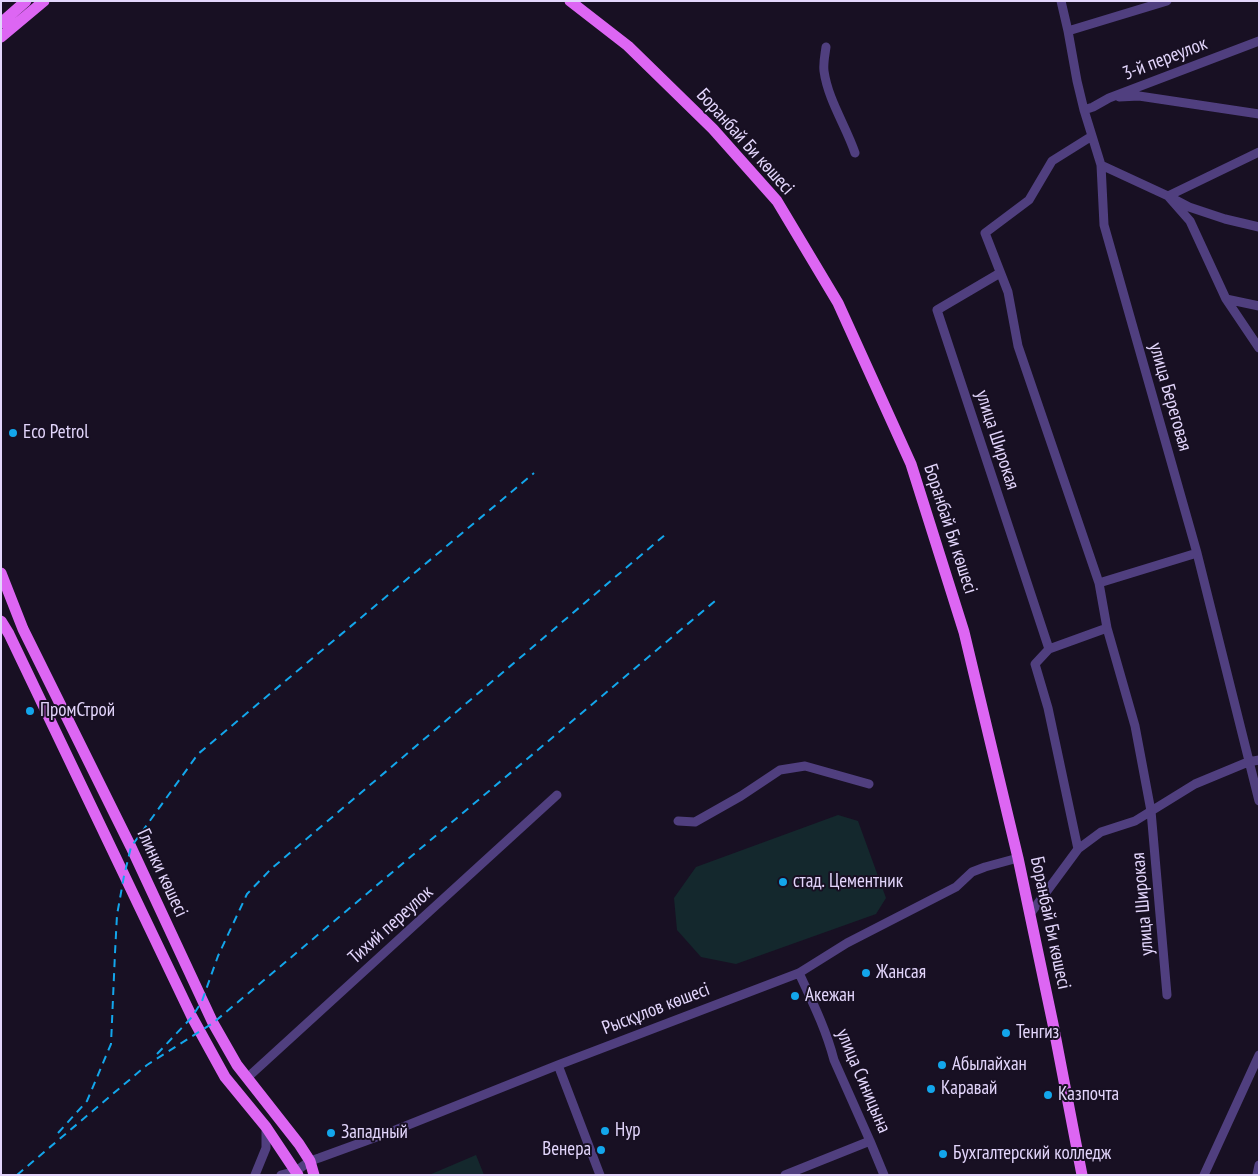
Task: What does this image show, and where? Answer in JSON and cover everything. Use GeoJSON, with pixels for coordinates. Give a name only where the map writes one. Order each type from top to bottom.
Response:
{"type":"FeatureCollection","features":[{"type":"Feature","properties":{"kind":"main road"},"geometry":{"type":"LineString","coordinates":[[1,22],[26,1]]}},
{"type":"Feature","properties":{"kind":"main road"},"geometry":{"type":"LineString","coordinates":[[1,37],[44,1]]}},
{"type":"Feature","properties":{"kind":"main road","name":"Боранбай Би көшесі"},"geometry":{"type":"LineString","coordinates":[[570,1],[628,46],[714,129],[777,201],[838,303],[911,464],[964,632],[1018,858],[1051,1013],[1082,1175]]}},
{"type":"Feature","properties":{"kind":"main road","name":"Глинки көшесі"},"geometry":{"type":"LineString","coordinates":[[1,573],[23,629],[97,777],[209,1016],[234,1060],[299,1144],[310,1161],[314,1175]]}},
{"type":"Feature","properties":{"kind":"main road","name":"Глинки көшесі"},"geometry":{"type":"LineString","coordinates":[[1,621],[192,1017],[225,1077],[266,1127],[297,1173]]}},
{"type":"Feature","properties":{"kind":"street","name":"улица Береговая"},"geometry":{"type":"LineString","coordinates":[[1061,1],[1084,110],[1101,165],[1104,225],[1197,553],[1259,801]]}},
{"type":"Feature","properties":{"kind":"street"},"geometry":{"type":"LineString","coordinates":[[1068,31],[1167,1]]}},
{"type":"Feature","properties":{"kind":"street","name":"3-й переулок"},"geometry":{"type":"LineString","coordinates":[[1084,110],[1109,98],[1259,41]]}},
{"type":"Feature","properties":{"kind":"street"},"geometry":{"type":"LineString","coordinates":[[826,47],[824,70],[832,98],[855,153]]}},
{"type":"Feature","properties":{"kind":"street"},"geometry":{"type":"LineString","coordinates":[[1109,98],[1139,96],[1259,114]]}},
{"type":"Feature","properties":{"kind":"street","name":"улица Широкая"},"geometry":{"type":"LineString","coordinates":[[1092,136],[1052,161],[1029,200],[985,233],[1008,292],[1018,346],[1099,583],[1107,628],[1135,726],[1151,811],[1167,994]]}},
{"type":"Feature","properties":{"kind":"street"},"geometry":{"type":"LineString","coordinates":[[1168,196],[1259,152]]}},
{"type":"Feature","properties":{"kind":"street"},"geometry":{"type":"LineString","coordinates":[[1101,165],[1168,196],[1189,208],[1259,227]]}},
{"type":"Feature","properties":{"kind":"street"},"geometry":{"type":"LineString","coordinates":[[1168,196],[1190,221],[1226,299],[1258,347],[1259,356]]}},
{"type":"Feature","properties":{"kind":"street","name":"улица Широкая"},"geometry":{"type":"LineString","coordinates":[[1000,273],[937,310],[1049,649]]}},
{"type":"Feature","properties":{"kind":"street"},"geometry":{"type":"LineString","coordinates":[[1226,299],[1259,306]]}},
{"type":"Feature","properties":{"kind":"street"},"geometry":{"type":"LineString","coordinates":[[1099,583],[1197,553]]}},
{"type":"Feature","properties":{"kind":"street"},"geometry":{"type":"LineString","coordinates":[[1078,849],[1048,708],[1035,664],[1049,649],[1107,628]]}},
{"type":"Feature","properties":{"kind":"street"},"geometry":{"type":"LineString","coordinates":[[1030,914],[1078,849],[1101,832],[1136,821],[1195,784],[1248,762],[1259,760]]}},
{"type":"Feature","properties":{"kind":"street"},"geometry":{"type":"LineString","coordinates":[[678,821],[695,822],[741,796],[780,770],[805,766],[869,784]]}},
{"type":"Feature","properties":{"kind":"street"},"geometry":{"type":"LineString","coordinates":[[82,788],[97,777]]}},
{"type":"Feature","properties":{"kind":"street","name":"Тихий переулок"},"geometry":{"type":"LineString","coordinates":[[247,1078],[557,795]]}},
{"type":"Feature","properties":{"kind":"street","name":"Рысқұлов көшесі"},"geometry":{"type":"LineString","coordinates":[[297,1173],[310,1161],[393,1131],[799,972],[847,944],[956,887],[972,872],[985,866],[1018,858]]}},
{"type":"Feature","properties":{"kind":"street","name":"улица Синицына"},"geometry":{"type":"LineString","coordinates":[[799,972],[814,1005],[834,1060],[884,1175]]}},
{"type":"Feature","properties":{"kind":"street"},"geometry":{"type":"LineString","coordinates":[[1204,1175],[1259,1055]]}},
{"type":"Feature","properties":{"kind":"street"},"geometry":{"type":"LineString","coordinates":[[221,1070],[234,1060]]}},
{"type":"Feature","properties":{"kind":"street"},"geometry":{"type":"LineString","coordinates":[[558,1065],[600,1175]]}},
{"type":"Feature","properties":{"kind":"street"},"geometry":{"type":"LineString","coordinates":[[1249,1078],[1259,1083]]}},
{"type":"Feature","properties":{"kind":"street"},"geometry":{"type":"LineString","coordinates":[[255,1175],[266,1148],[266,1127]]}},
{"type":"Feature","properties":{"kind":"street"},"geometry":{"type":"LineString","coordinates":[[785,1175],[870,1141]]}},
{"type":"Feature","properties":{"kind":"street"},"geometry":{"type":"LineString","coordinates":[[1257,1175],[1259,1165]]}},
{"type":"Feature","properties":{"kind":"street"},"geometry":{"type":"LineString","coordinates":[[281,1175],[297,1173]]}},
{"type":"Feature","properties":{"kind":"green space","name":"стад. Цементник"},"geometry":{"type":"Polygon","coordinates":[[[838,815],[858,821],[886,898],[876,914],[736,964],[701,957],[677,930],[674,898],[696,867],[838,815]]]}},
{"type":"Feature","properties":{"kind":"green space"},"geometry":{"type":"Polygon","coordinates":[[[476,1155],[484,1175],[429,1175],[476,1155]]]}},
{"type":"Feature","properties":{"kind":"railway"},"geometry":{"type":"LineString","coordinates":[[58,1133],[87,1101],[111,1044],[117,915],[131,847],[198,754],[534,473]]}},
{"type":"Feature","properties":{"kind":"railway"},"geometry":{"type":"LineString","coordinates":[[157,1054],[192,1017],[202,1001],[218,956],[247,894],[271,869],[666,534]]}},
{"type":"Feature","properties":{"kind":"railway"},"geometry":{"type":"LineString","coordinates":[[17,1175],[147,1065],[213,1023],[715,601]]}},
{"type":"Feature","properties":{"kind":"place","name":"Eco Petrol"},"geometry":{"type":"Point","coordinates":[13,433]}},
{"type":"Feature","properties":{"kind":"place","name":"ПромСтрой"},"geometry":{"type":"Point","coordinates":[30,711]}},
{"type":"Feature","properties":{"kind":"place","name":"стад. Цементник"},"geometry":{"type":"Point","coordinates":[783,882]}},
{"type":"Feature","properties":{"kind":"place","name":"Жансая"},"geometry":{"type":"Point","coordinates":[866,973]}},
{"type":"Feature","properties":{"kind":"place","name":"Акежан"},"geometry":{"type":"Point","coordinates":[795,996]}},
{"type":"Feature","properties":{"kind":"place","name":"Тенгиз"},"geometry":{"type":"Point","coordinates":[1006,1033]}},
{"type":"Feature","properties":{"kind":"place","name":"Абылайхан"},"geometry":{"type":"Point","coordinates":[942,1065]}},
{"type":"Feature","properties":{"kind":"place","name":"Каравай"},"geometry":{"type":"Point","coordinates":[931,1089]}},
{"type":"Feature","properties":{"kind":"place","name":"Казпочта"},"geometry":{"type":"Point","coordinates":[1048,1095]}},
{"type":"Feature","properties":{"kind":"place","name":"Нур"},"geometry":{"type":"Point","coordinates":[605,1131]}},
{"type":"Feature","properties":{"kind":"place","name":"Западный"},"geometry":{"type":"Point","coordinates":[331,1133]}},
{"type":"Feature","properties":{"kind":"place","name":"Венера"},"geometry":{"type":"Point","coordinates":[601,1150]}},
{"type":"Feature","properties":{"kind":"place","name":"Бухгалтерский колледж"},"geometry":{"type":"Point","coordinates":[943,1154]}}]}
